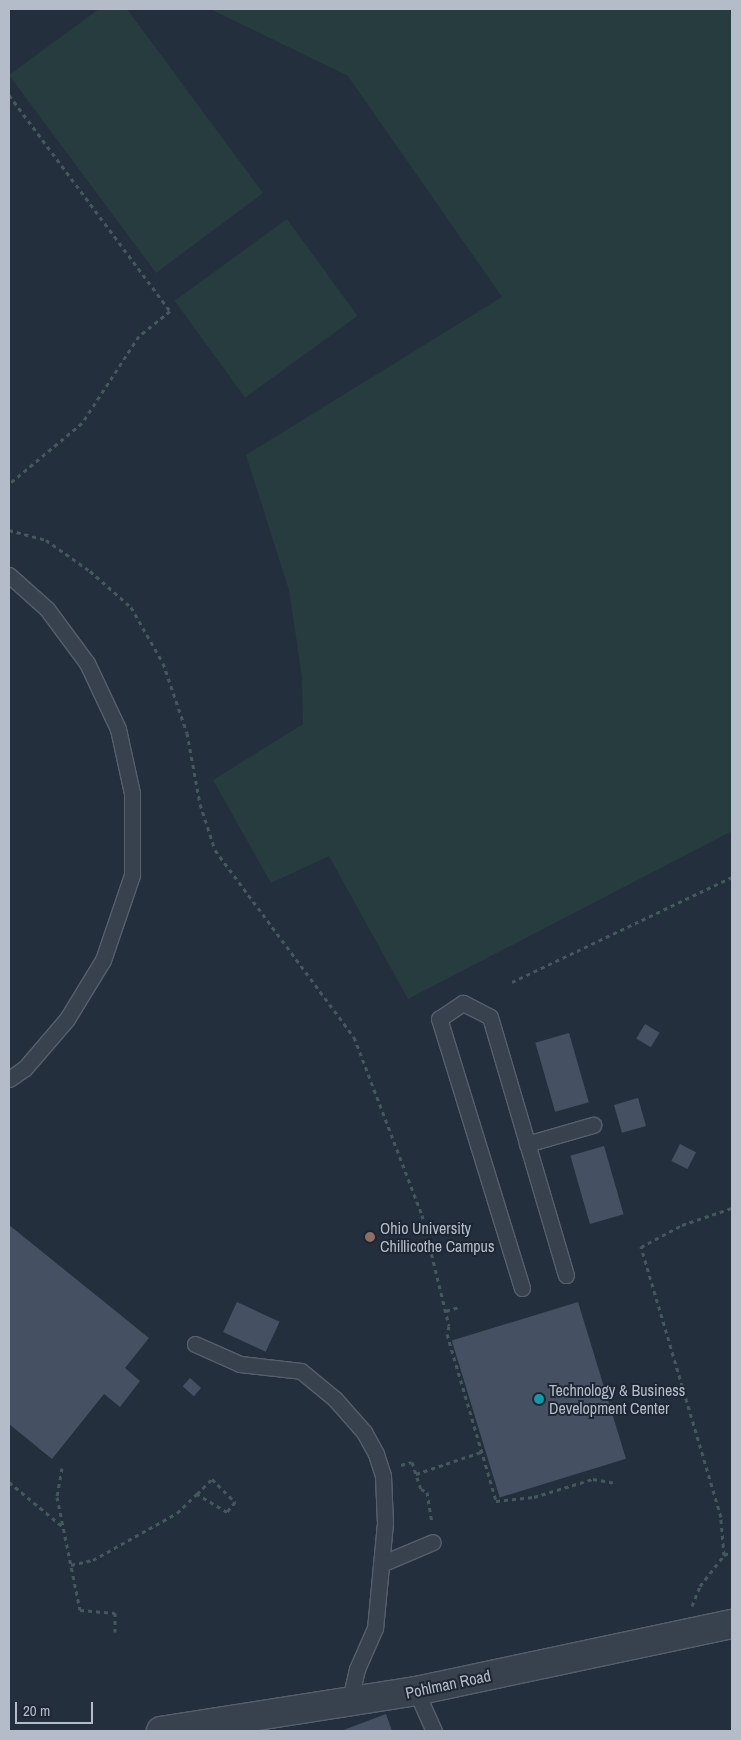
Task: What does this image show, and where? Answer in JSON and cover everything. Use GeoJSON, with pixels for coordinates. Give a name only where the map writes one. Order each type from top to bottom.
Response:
{"type":"FeatureCollection","features":[{"type":"Feature","properties":{"kind":"street","name":"Pohlman Road"},"geometry":{"type":"LineString","coordinates":[[161,1731],[416,1691],[732,1624]]}},
{"type":"Feature","properties":{"kind":"lane"},"geometry":{"type":"LineString","coordinates":[[9,575],[47,609],[87,663],[118,729],[132,793],[132,875],[103,960],[67,1019],[25,1068],[9,1078]]}},
{"type":"Feature","properties":{"kind":"lane"},"geometry":{"type":"LineString","coordinates":[[522,1288],[440,1019],[463,1003],[490,1017],[566,1275]]}},
{"type":"Feature","properties":{"kind":"lane"},"geometry":{"type":"LineString","coordinates":[[527,1144],[594,1125]]}},
{"type":"Feature","properties":{"kind":"lane"},"geometry":{"type":"LineString","coordinates":[[195,1344],[240,1364],[301,1371],[335,1399],[364,1432],[381,1471],[385,1523],[375,1628],[356,1669],[349,1703]]}},
{"type":"Feature","properties":{"kind":"lane"},"geometry":{"type":"LineString","coordinates":[[381,1564],[433,1542]]}},
{"type":"Feature","properties":{"kind":"lane"},"geometry":{"type":"LineString","coordinates":[[416,1691],[434,1731]]}},
{"type":"Feature","properties":{"kind":"path"},"geometry":{"type":"LineString","coordinates":[[9,95],[170,311],[139,336],[82,423],[9,484]]}},
{"type":"Feature","properties":{"kind":"path"},"geometry":{"type":"LineString","coordinates":[[9,530],[46,540],[90,571],[131,608],[163,663],[187,733],[200,804],[215,850],[354,1037],[422,1215],[449,1326],[447,1334],[496,1501],[534,1497],[593,1479],[616,1483]]}},
{"type":"Feature","properties":{"kind":"path"},"geometry":{"type":"LineString","coordinates":[[512,982],[732,877]]}},
{"type":"Feature","properties":{"kind":"path"},"geometry":{"type":"LineString","coordinates":[[724,1555],[721,1518],[641,1248],[682,1225],[732,1208]]}},
{"type":"Feature","properties":{"kind":"path"},"geometry":{"type":"LineString","coordinates":[[445,1311],[459,1307]]}},
{"type":"Feature","properties":{"kind":"path"},"geometry":{"type":"LineString","coordinates":[[416,1474],[481,1452]]}},
{"type":"Feature","properties":{"kind":"path"},"geometry":{"type":"LineString","coordinates":[[381,1471],[412,1462],[432,1507]]}},
{"type":"Feature","properties":{"kind":"path"},"geometry":{"type":"LineString","coordinates":[[62,1468],[57,1497],[80,1610],[115,1613],[114,1632]]}},
{"type":"Feature","properties":{"kind":"path"},"geometry":{"type":"LineString","coordinates":[[72,1566],[93,1560],[177,1513],[212,1479],[235,1502],[227,1512],[197,1494]]}},
{"type":"Feature","properties":{"kind":"path"},"geometry":{"type":"LineString","coordinates":[[9,1482],[62,1526]]}},
{"type":"Feature","properties":{"kind":"path"},"geometry":{"type":"LineString","coordinates":[[680,1634],[700,1586],[724,1555],[732,1552]]}},
{"type":"Feature","properties":{"kind":"green space"},"geometry":{"type":"Polygon","coordinates":[[[99,9],[127,9],[263,193],[156,273],[9,75],[99,9]]]}},
{"type":"Feature","properties":{"kind":"green space"},"geometry":{"type":"Polygon","coordinates":[[[210,9],[732,9],[732,831],[408,999],[329,856],[271,883],[213,780],[303,724],[302,677],[289,590],[246,455],[502,297],[348,76],[210,9]]]}},
{"type":"Feature","properties":{"kind":"green space"},"geometry":{"type":"Polygon","coordinates":[[[287,219],[358,316],[245,398],[175,301],[287,219]]]}},
{"type":"Feature","properties":{"kind":"building"},"geometry":{"type":"Polygon","coordinates":[[[645,1024],[660,1033],[651,1047],[636,1039],[645,1024]]]}},
{"type":"Feature","properties":{"kind":"building"},"geometry":{"type":"Polygon","coordinates":[[[569,1033],[589,1102],[555,1112],[535,1043],[569,1033]]]}},
{"type":"Feature","properties":{"kind":"building"},"geometry":{"type":"Polygon","coordinates":[[[638,1098],[646,1126],[622,1133],[614,1105],[638,1098]]]}},
{"type":"Feature","properties":{"kind":"building"},"geometry":{"type":"Polygon","coordinates":[[[680,1144],[696,1152],[687,1169],[671,1161],[680,1144]]]}},
{"type":"Feature","properties":{"kind":"building"},"geometry":{"type":"Polygon","coordinates":[[[604,1146],[624,1214],[590,1224],[570,1156],[604,1146]]]}},
{"type":"Feature","properties":{"kind":"building"},"geometry":{"type":"Polygon","coordinates":[[[9,1225],[149,1338],[125,1368],[140,1381],[120,1407],[104,1394],[52,1459],[9,1424],[9,1225]]]}},
{"type":"Feature","properties":{"kind":"building"},"geometry":{"type":"Polygon","coordinates":[[[237,1302],[280,1322],[266,1352],[223,1332],[237,1302]]]}},
{"type":"Feature","properties":{"kind":"building","name":"Technology & Business Development Center"},"geometry":{"type":"Polygon","coordinates":[[[578,1302],[626,1459],[500,1497],[452,1341],[578,1302]]]}},
{"type":"Feature","properties":{"kind":"building"},"geometry":{"type":"Polygon","coordinates":[[[190,1378],[201,1388],[194,1396],[183,1386],[190,1378]]]}},
{"type":"Feature","properties":{"kind":"building"},"geometry":{"type":"Polygon","coordinates":[[[386,1714],[392,1731],[341,1731],[386,1714]]]}},
{"type":"Feature","properties":{"kind":"place","name":"Ohio University Chillicothe Campus"},"geometry":{"type":"Point","coordinates":[370,1237]}},
{"type":"Feature","properties":{"kind":"place","name":"Technology & Business Development Center"},"geometry":{"type":"Point","coordinates":[539,1399]}}]}
